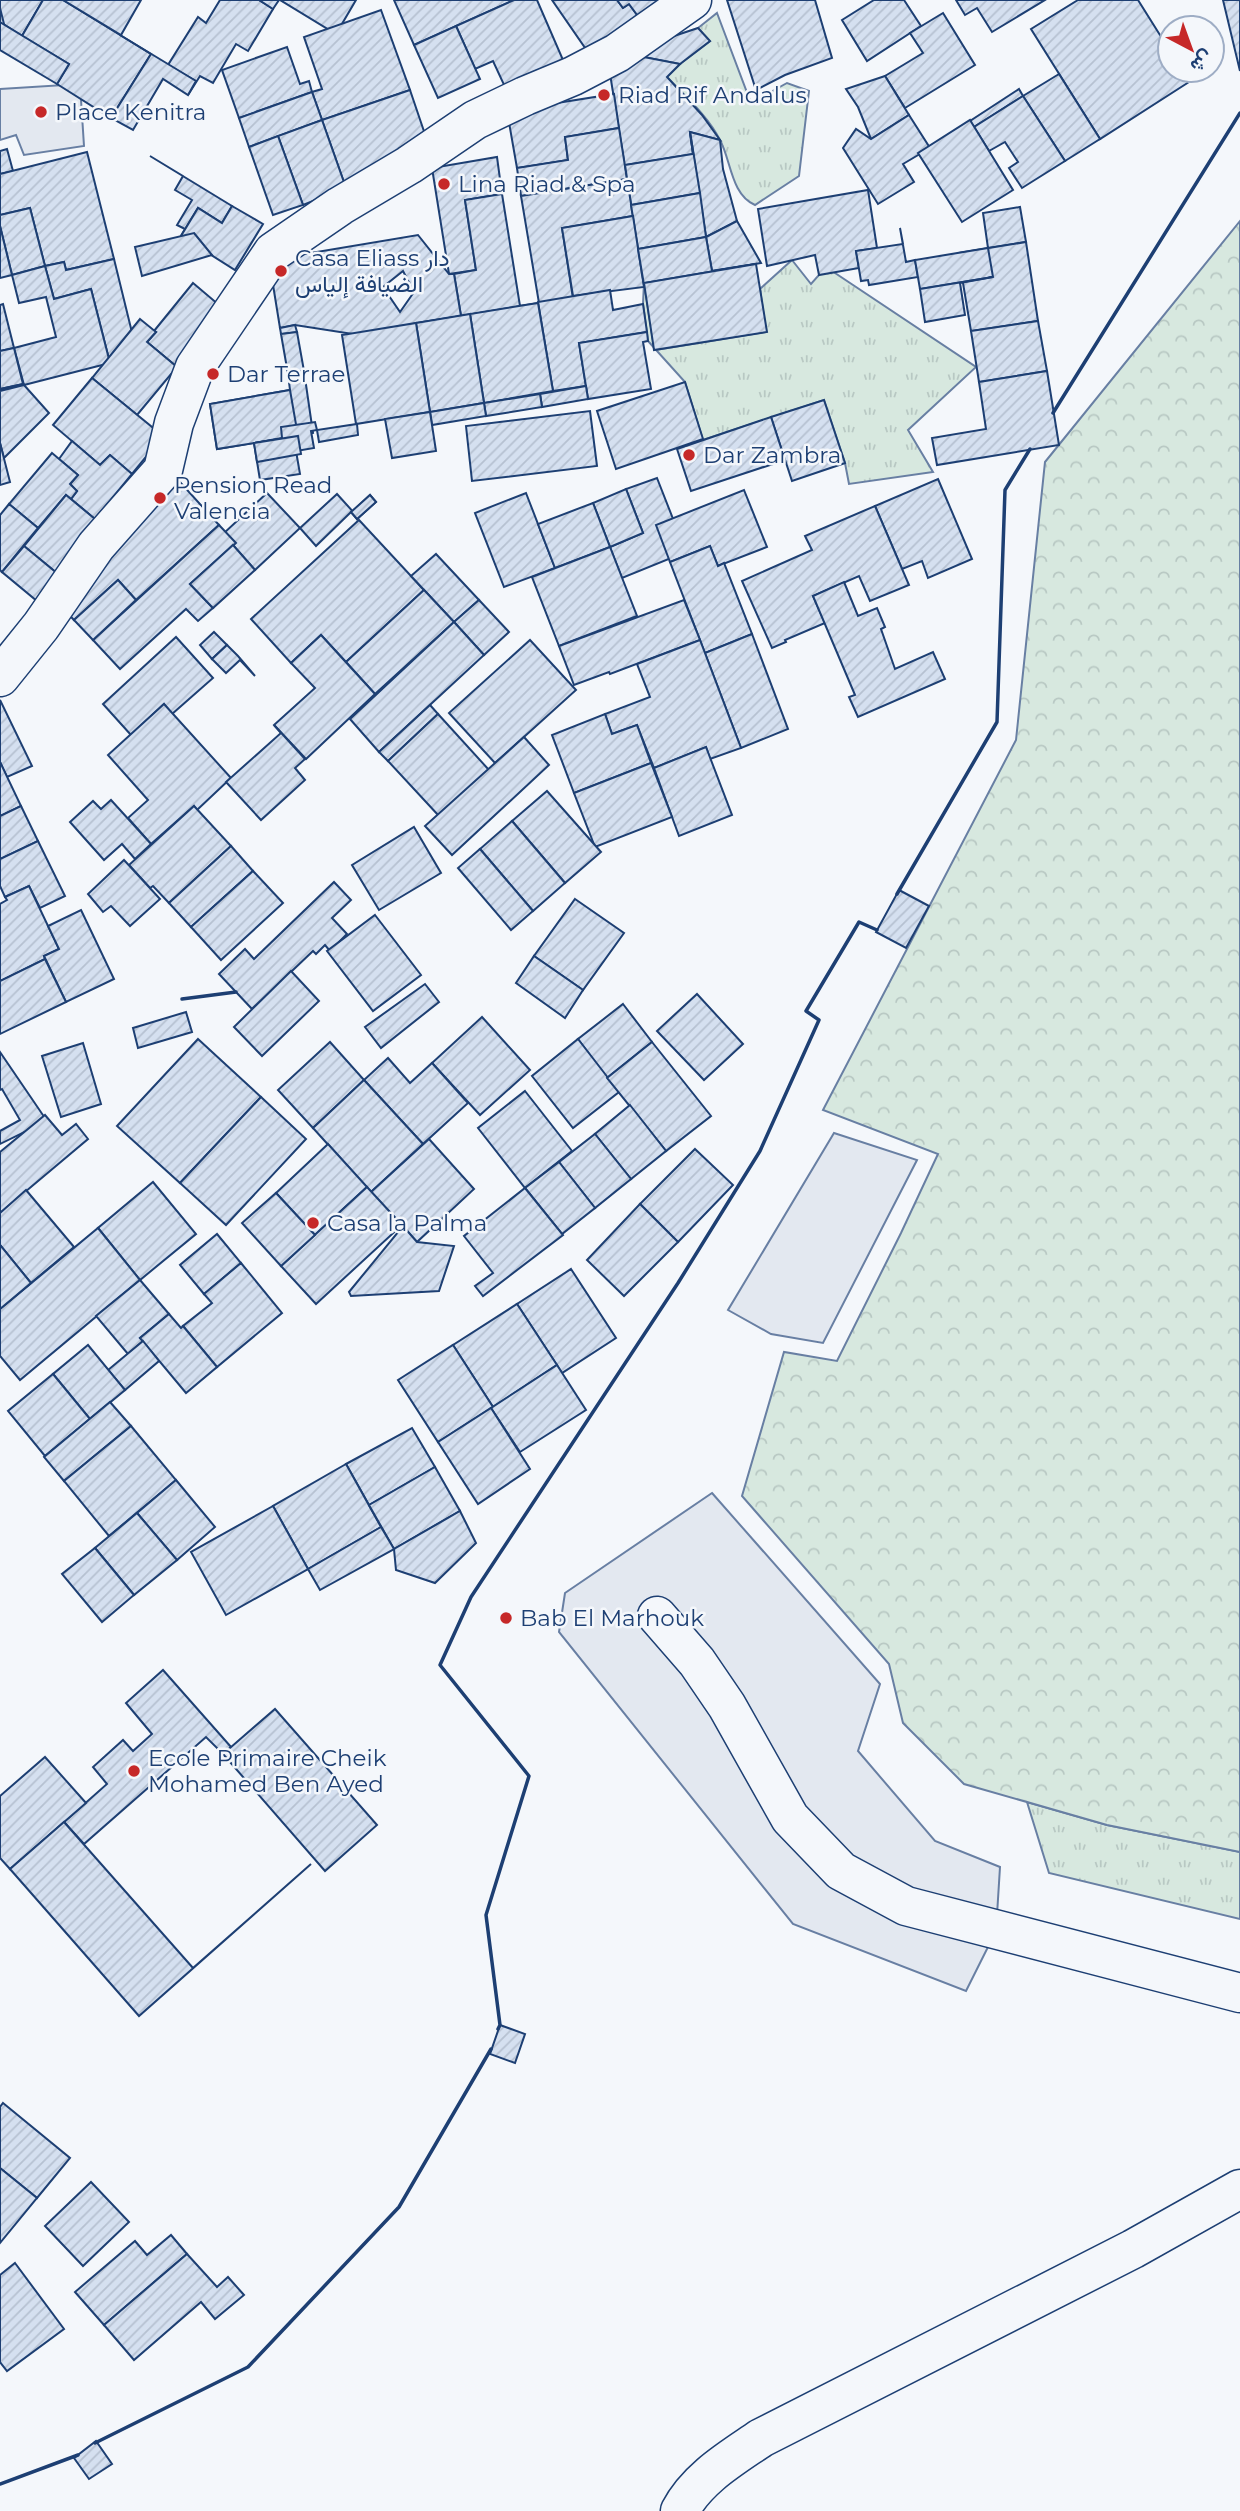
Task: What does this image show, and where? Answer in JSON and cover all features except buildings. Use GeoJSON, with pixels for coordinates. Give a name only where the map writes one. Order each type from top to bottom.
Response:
{"type":"FeatureCollection","features":[{"type":"Feature","properties":{"kind":"street"},"geometry":{"type":"LineString","coordinates":[[0,677],[41,626],[96,546],[163,470],[174,423],[181,411],[195,367],[273,252],[340,205],[409,165],[475,120],[617,54],[692,0]]}},
{"type":"Feature","properties":{"kind":"street"},"geometry":{"type":"LineString","coordinates":[[657,1616],[697,1662],[727,1706],[790,1818],[841,1871],[906,1906],[1240,1993]]}},
{"type":"Feature","properties":{"kind":"street"},"geometry":{"type":"LineString","coordinates":[[680,2511],[685,2501],[717,2468],[761,2438],[1133,2249],[1240,2189]]}},
{"type":"Feature","properties":{"kind":"green space"},"geometry":{"type":"Polygon","coordinates":[[[717,13],[751,103],[787,83],[809,91],[799,176],[755,205],[747,200],[736,185],[724,148],[715,131],[667,77],[710,41],[698,28],[717,13]]]}},
{"type":"Feature","properties":{"kind":"green space"},"geometry":{"type":"Polygon","coordinates":[[[1240,221],[1240,1852],[1107,1825],[964,1784],[903,1723],[889,1664],[742,1496],[784,1352],[837,1361],[938,1154],[823,1110],[1016,740],[1045,462],[1240,221]]]}},
{"type":"Feature","properties":{"kind":"green space"},"geometry":{"type":"Polygon","coordinates":[[[792,260],[811,284],[826,267],[976,367],[908,430],[933,472],[849,484],[845,463],[824,400],[703,440],[685,382],[656,350],[766,332],[760,289],[792,260]]]}},
{"type":"Feature","properties":{"kind":"green space"},"geometry":{"type":"Polygon","coordinates":[[[644,283],[654,347],[648,341],[643,304],[644,283]]]}},
{"type":"Feature","properties":{"kind":"green space"},"geometry":{"type":"Polygon","coordinates":[[[1027,1802],[1107,1825],[1240,1852],[1240,1919],[1049,1873],[1027,1802]]]}},
{"type":"Feature","properties":{"kind":"shaded area","name":"Place Kenitra"},"geometry":{"type":"Polygon","coordinates":[[[80,84],[84,146],[24,155],[16,135],[0,140],[0,89],[80,84]]]}},
{"type":"Feature","properties":{"kind":"shaded area"},"geometry":{"type":"Polygon","coordinates":[[[834,1133],[917,1160],[823,1343],[771,1334],[728,1310],[834,1133]]]}},
{"type":"Feature","properties":{"kind":"shaded area"},"geometry":{"type":"Polygon","coordinates":[[[712,1493],[880,1684],[858,1751],[935,1841],[1000,1867],[996,1931],[966,1991],[793,1924],[559,1632],[565,1593],[712,1493]]]}},
{"type":"Feature","properties":{"kind":"wall"},"geometry":{"type":"LineString","coordinates":[[1053,413],[1240,113]]}},
{"type":"Feature","properties":{"kind":"wall"},"geometry":{"type":"LineString","coordinates":[[897,894],[997,722],[1005,490],[1030,449]]}},
{"type":"Feature","properties":{"kind":"wall"},"geometry":{"type":"LineString","coordinates":[[498,2029],[500,2025],[486,1915],[529,1776],[440,1665],[471,1597],[678,1283],[760,1151],[819,1020],[806,1011],[859,922],[877,930]]}},
{"type":"Feature","properties":{"kind":"wall"},"geometry":{"type":"LineString","coordinates":[[182,999],[236,992]]}},
{"type":"Feature","properties":{"kind":"wall"},"geometry":{"type":"LineString","coordinates":[[95,2443],[248,2367],[399,2207],[491,2049]]}},
{"type":"Feature","properties":{"kind":"wall"},"geometry":{"type":"LineString","coordinates":[[0,2484],[78,2455]]}},
{"type":"Feature","properties":{"kind":"place","name":"Riad Rif Andalus"},"geometry":{"type":"Point","coordinates":[604,95]}},
{"type":"Feature","properties":{"kind":"place","name":"Place Kenitra"},"geometry":{"type":"Point","coordinates":[41,112]}},
{"type":"Feature","properties":{"kind":"place","name":"Lina Riad & Spa"},"geometry":{"type":"Point","coordinates":[444,184]}},
{"type":"Feature","properties":{"kind":"place","name":"Casa Eliass دار الضيافة إلياس"},"geometry":{"type":"Point","coordinates":[281,271]}},
{"type":"Feature","properties":{"kind":"place","name":"Dar Terrae"},"geometry":{"type":"Point","coordinates":[213,374]}},
{"type":"Feature","properties":{"kind":"place","name":"Dar Zambra"},"geometry":{"type":"Point","coordinates":[689,455]}},
{"type":"Feature","properties":{"kind":"place","name":"Pension Read Valencia"},"geometry":{"type":"Point","coordinates":[160,498]}},
{"type":"Feature","properties":{"kind":"place","name":"Casa la Palma"},"geometry":{"type":"Point","coordinates":[313,1223]}},
{"type":"Feature","properties":{"kind":"place","name":"Bab El Marhouk"},"geometry":{"type":"Point","coordinates":[506,1618]}},
{"type":"Feature","properties":{"kind":"place","name":"Ecole Primaire Cheik Mohamed Ben Ayed"},"geometry":{"type":"Point","coordinates":[134,1771]}}]}
